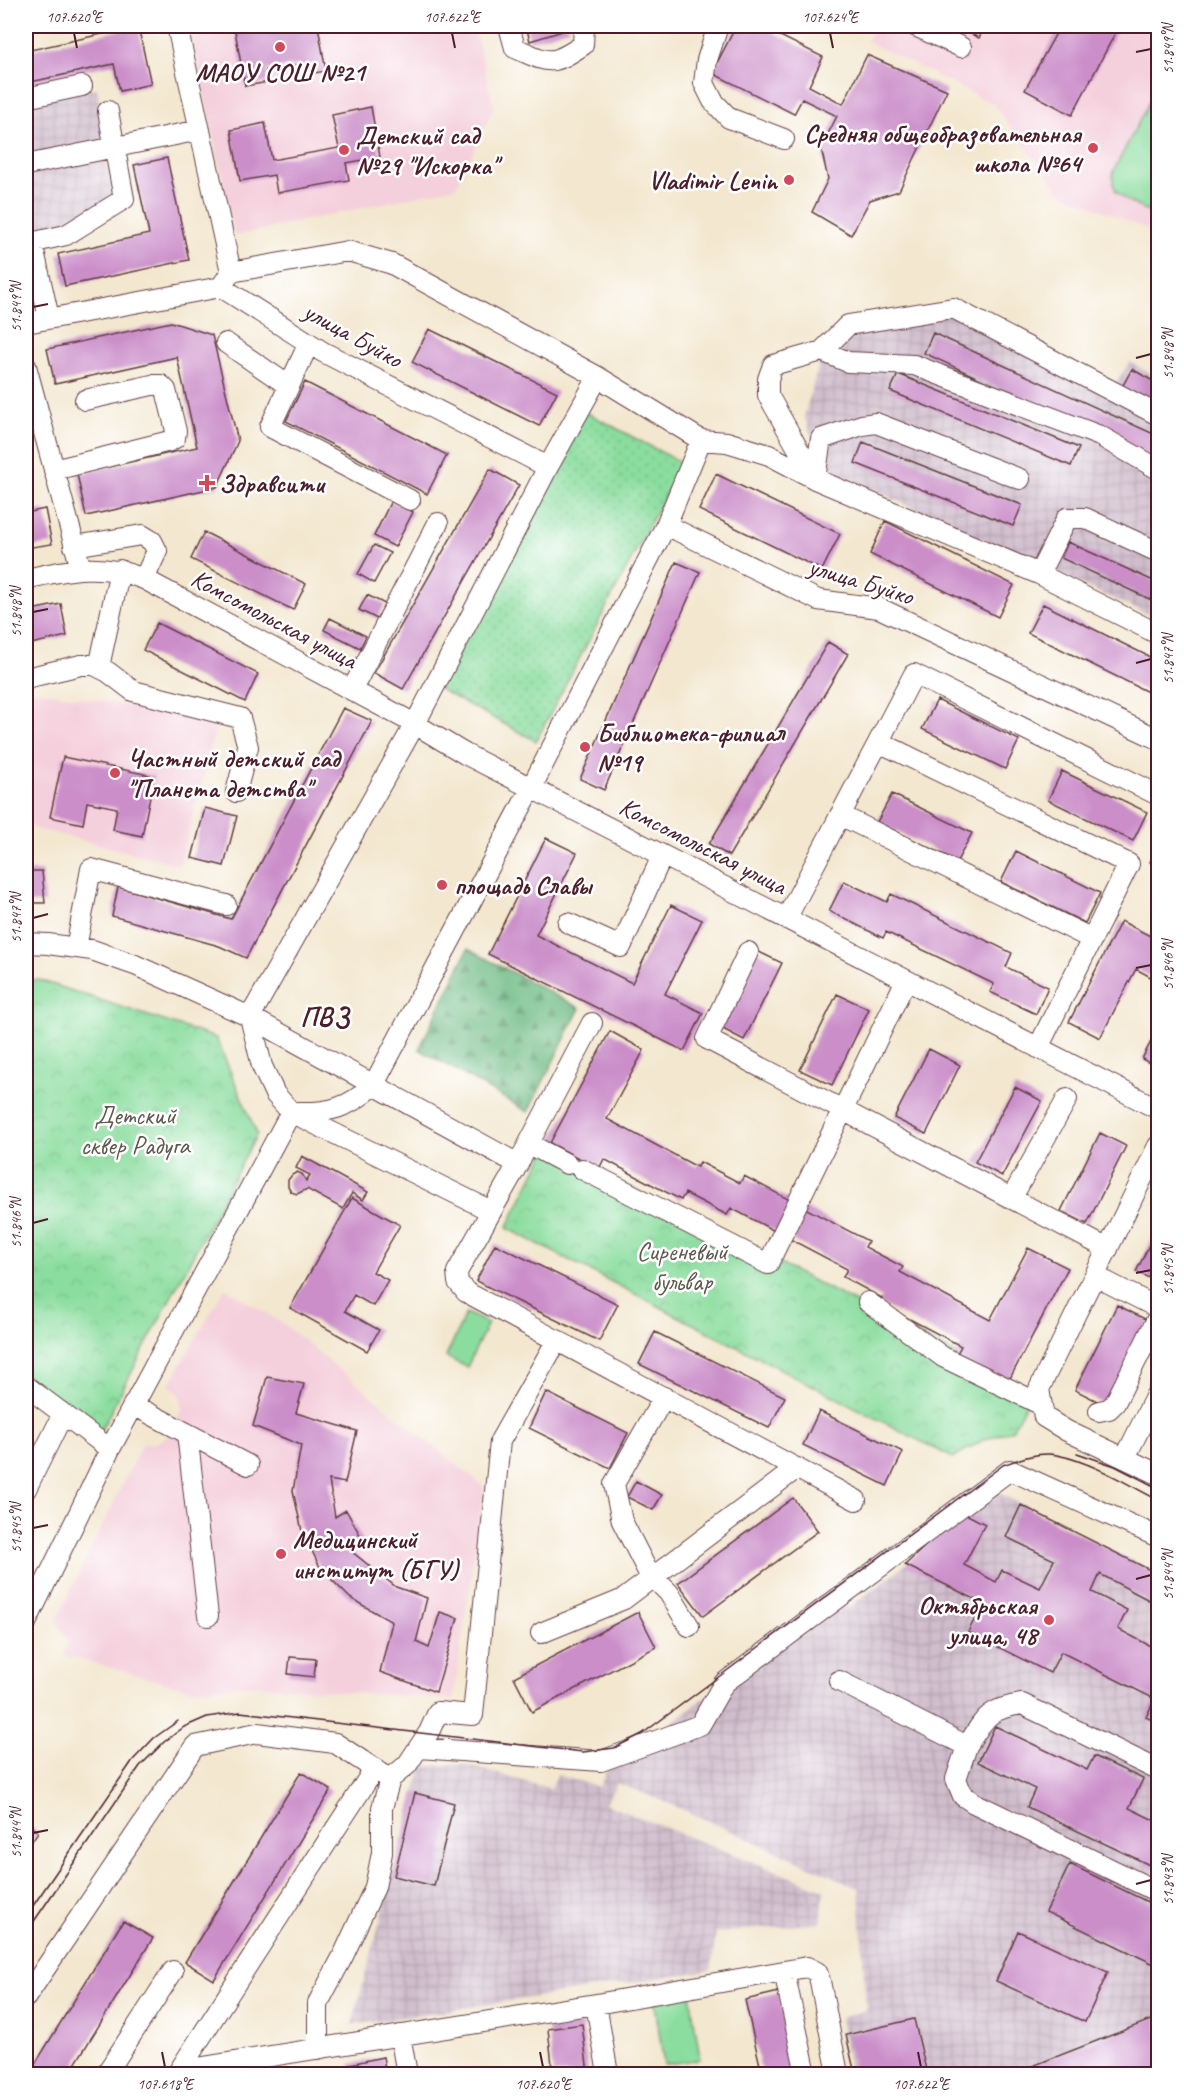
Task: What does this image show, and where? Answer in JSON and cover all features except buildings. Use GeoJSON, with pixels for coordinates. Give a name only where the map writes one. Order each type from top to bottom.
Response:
{"type":"FeatureCollection","features":[{"type":"Feature","properties":{"kind":"street"},"geometry":{"type":"LineString","coordinates":[[177,26],[200,130],[226,280]]}},
{"type":"Feature","properties":{"kind":"street"},"geometry":{"type":"LineString","coordinates":[[509,26],[515,48],[546,62],[561,60],[583,45],[584,26]]}},
{"type":"Feature","properties":{"kind":"street"},"geometry":{"type":"LineString","coordinates":[[718,26],[706,60],[704,83],[713,101],[729,118],[784,139]]}},
{"type":"Feature","properties":{"kind":"street"},"geometry":{"type":"LineString","coordinates":[[915,26],[961,47]]}},
{"type":"Feature","properties":{"kind":"street"},"geometry":{"type":"LineString","coordinates":[[26,98],[82,86]]}},
{"type":"Feature","properties":{"kind":"street"},"geometry":{"type":"LineString","coordinates":[[49,318],[29,243],[66,235],[124,199],[108,111]]}},
{"type":"Feature","properties":{"kind":"street"},"geometry":{"type":"LineString","coordinates":[[26,165],[200,130]]}},
{"type":"Feature","properties":{"kind":"street"},"geometry":{"type":"LineString","coordinates":[[26,323],[348,251],[392,264],[598,377],[701,440],[727,442],[769,455],[815,479],[1039,574],[1158,634]]}},
{"type":"Feature","properties":{"kind":"street","name":"улица Буйко"},"geometry":{"type":"LineString","coordinates":[[226,280],[323,352],[548,467]]}},
{"type":"Feature","properties":{"kind":"street"},"geometry":{"type":"LineString","coordinates":[[815,479],[768,395],[768,379],[773,365],[822,351],[848,325],[953,308],[1158,415]]}},
{"type":"Feature","properties":{"kind":"street"},"geometry":{"type":"LineString","coordinates":[[226,343],[289,386]]}},
{"type":"Feature","properties":{"kind":"street"},"geometry":{"type":"LineString","coordinates":[[309,343],[270,427],[410,500]]}},
{"type":"Feature","properties":{"kind":"street"},"geometry":{"type":"LineString","coordinates":[[822,351],[848,362],[914,365],[1100,436],[1158,469]]}},
{"type":"Feature","properties":{"kind":"street"},"geometry":{"type":"LineString","coordinates":[[26,366],[81,569]]}},
{"type":"Feature","properties":{"kind":"street"},"geometry":{"type":"LineString","coordinates":[[491,1211],[291,1112],[275,1094],[262,1066],[250,1017],[415,724],[548,467],[598,377]]}},
{"type":"Feature","properties":{"kind":"street"},"geometry":{"type":"LineString","coordinates":[[54,470],[175,438],[176,431],[166,390],[161,385],[85,400]]}},
{"type":"Feature","properties":{"kind":"street"},"geometry":{"type":"LineString","coordinates":[[815,479],[821,439],[862,425],[876,423],[1020,479]]}},
{"type":"Feature","properties":{"kind":"street"},"geometry":{"type":"LineString","coordinates":[[291,1112],[318,1113],[344,1107],[373,1086],[531,788],[666,525],[701,440]]}},
{"type":"Feature","properties":{"kind":"street"},"geometry":{"type":"LineString","coordinates":[[1039,574],[1067,518],[1085,518],[1158,552]]}},
{"type":"Feature","properties":{"kind":"street"},"geometry":{"type":"LineString","coordinates":[[352,690],[438,523]]}},
{"type":"Feature","properties":{"kind":"street","name":"улица Буйко"},"geometry":{"type":"LineString","coordinates":[[666,525],[818,600],[879,608],[1158,739]]}},
{"type":"Feature","properties":{"kind":"street"},"geometry":{"type":"LineString","coordinates":[[74,546],[142,535],[152,541],[158,551],[144,579]]}},
{"type":"Feature","properties":{"kind":"street","name":"Комсомольская улица"},"geometry":{"type":"LineString","coordinates":[[26,579],[81,569],[100,568],[120,570],[144,579],[415,724],[465,754],[1158,1109]]}},
{"type":"Feature","properties":{"kind":"street"},"geometry":{"type":"LineString","coordinates":[[99,667],[120,570]]}},
{"type":"Feature","properties":{"kind":"street"},"geometry":{"type":"LineString","coordinates":[[26,678],[81,665],[99,667],[133,691],[240,718],[248,747],[236,792]]}},
{"type":"Feature","properties":{"kind":"street"},"geometry":{"type":"LineString","coordinates":[[786,919],[914,674],[1158,795]]}},
{"type":"Feature","properties":{"kind":"street"},"geometry":{"type":"LineString","coordinates":[[879,742],[1129,864],[1038,1048]]}},
{"type":"Feature","properties":{"kind":"street"},"geometry":{"type":"LineString","coordinates":[[840,816],[1092,939]]}},
{"type":"Feature","properties":{"kind":"street"},"geometry":{"type":"LineString","coordinates":[[568,923],[621,947],[662,856]]}},
{"type":"Feature","properties":{"kind":"street"},"geometry":{"type":"LineString","coordinates":[[76,948],[92,869],[226,905]]}},
{"type":"Feature","properties":{"kind":"street"},"geometry":{"type":"LineString","coordinates":[[26,944],[48,944],[92,950],[135,965],[250,1017],[518,1164]]}},
{"type":"Feature","properties":{"kind":"street"},"geometry":{"type":"LineString","coordinates":[[748,952],[706,1039],[1108,1249]]}},
{"type":"Feature","properties":{"kind":"street"},"geometry":{"type":"LineString","coordinates":[[529,1144],[768,1264],[906,980]]}},
{"type":"Feature","properties":{"kind":"street"},"geometry":{"type":"LineString","coordinates":[[592,1023],[529,1144],[457,1272],[458,1282],[466,1292],[856,1500]]}},
{"type":"Feature","properties":{"kind":"street"},"geometry":{"type":"LineString","coordinates":[[1011,1199],[1067,1099]]}},
{"type":"Feature","properties":{"kind":"street"},"geometry":{"type":"LineString","coordinates":[[26,1623],[110,1449],[291,1112]]}},
{"type":"Feature","properties":{"kind":"street"},"geometry":{"type":"LineString","coordinates":[[1043,1411],[1039,1389],[1158,1146]]}},
{"type":"Feature","properties":{"kind":"street"},"geometry":{"type":"LineString","coordinates":[[1095,1276],[1158,1308]]}},
{"type":"Feature","properties":{"kind":"street"},"geometry":{"type":"LineString","coordinates":[[867,1302],[943,1357],[1043,1411],[1067,1431],[1158,1474]]}},
{"type":"Feature","properties":{"kind":"street"},"geometry":{"type":"LineString","coordinates":[[1099,1411],[1109,1409],[1115,1403],[1158,1317]]}},
{"type":"Feature","properties":{"kind":"street"},"geometry":{"type":"LineString","coordinates":[[178,2074],[382,1774],[407,1765],[429,1732],[438,1712],[473,1715],[500,1441],[557,1340]]}},
{"type":"Feature","properties":{"kind":"street"},"geometry":{"type":"LineString","coordinates":[[26,1386],[110,1449]]}},
{"type":"Feature","properties":{"kind":"street"},"geometry":{"type":"LineString","coordinates":[[1125,1458],[1158,1391]]}},
{"type":"Feature","properties":{"kind":"street"},"geometry":{"type":"LineString","coordinates":[[664,1397],[615,1484],[622,1521],[648,1572],[669,1593],[689,1626]]}},
{"type":"Feature","properties":{"kind":"street"},"geometry":{"type":"LineString","coordinates":[[133,1405],[248,1465]]}},
{"type":"Feature","properties":{"kind":"street"},"geometry":{"type":"LineString","coordinates":[[26,1486],[63,1414]]}},
{"type":"Feature","properties":{"kind":"street"},"geometry":{"type":"LineString","coordinates":[[187,1433],[208,1616]]}},
{"type":"Feature","properties":{"kind":"street"},"geometry":{"type":"LineString","coordinates":[[541,1633],[624,1599],[797,1468]]}},
{"type":"Feature","properties":{"kind":"street"},"geometry":{"type":"LineString","coordinates":[[419,1748],[601,1761],[700,1725],[724,1683],[1010,1470],[1158,1537]]}},
{"type":"Feature","properties":{"kind":"street"},"geometry":{"type":"LineString","coordinates":[[839,1681],[967,1746]]}},
{"type":"Feature","properties":{"kind":"street"},"geometry":{"type":"LineString","coordinates":[[1158,1770],[1022,1704],[1001,1707],[986,1716],[967,1746],[956,1779],[963,1796],[974,1803],[1158,1892]]}},
{"type":"Feature","properties":{"kind":"street"},"geometry":{"type":"LineString","coordinates":[[26,1997],[195,1746],[257,1733],[335,1743],[382,1774]]}},
{"type":"Feature","properties":{"kind":"street"},"geometry":{"type":"LineString","coordinates":[[318,2049],[318,2003],[375,1887],[382,1852],[382,1774]]}},
{"type":"Feature","properties":{"kind":"street"},"geometry":{"type":"LineString","coordinates":[[178,2074],[807,1967],[817,1972],[838,2074]]}},
{"type":"Feature","properties":{"kind":"street"},"geometry":{"type":"LineString","coordinates":[[106,2074],[173,1971]]}},
{"type":"Feature","properties":{"kind":"street"},"geometry":{"type":"LineString","coordinates":[[784,1971],[806,2074]]}},
{"type":"Feature","properties":{"kind":"street"},"geometry":{"type":"LineString","coordinates":[[596,2004],[608,2074]]}},
{"type":"Feature","properties":{"kind":"street"},"geometry":{"type":"LineString","coordinates":[[400,2035],[407,2074]]}},
{"type":"Feature","properties":{"kind":"shaded area","name":"Детский сад №29 \"Искорка\""},"geometry":{"type":"Polygon","coordinates":[[[190,26],[474,26],[494,107],[456,187],[234,236],[190,26]]]}},
{"type":"Feature","properties":{"kind":"shaded area","name":"Средняя общеобразовательная школа №64"},"geometry":{"type":"Polygon","coordinates":[[[875,26],[1158,26],[1158,234],[1060,192],[993,104],[867,41],[875,26]]]}},
{"type":"Feature","properties":{"kind":"shaded area"},"geometry":{"type":"Polygon","coordinates":[[[97,88],[113,201],[50,239],[26,243],[26,103],[97,88]]]}},
{"type":"Feature","properties":{"kind":"shaded area"},"geometry":{"type":"Polygon","coordinates":[[[954,305],[1110,391],[1130,362],[1158,378],[1158,619],[823,467],[804,416],[827,337],[954,305]]]}},
{"type":"Feature","properties":{"kind":"shaded area","name":"Частный детский сад \"Планета детства\""},"geometry":{"type":"Polygon","coordinates":[[[34,690],[218,720],[180,865],[26,826],[26,696],[34,690]]]}},
{"type":"Feature","properties":{"kind":"shaded area","name":"Медицинский институт (БГУ)"},"geometry":{"type":"Polygon","coordinates":[[[225,1288],[282,1323],[484,1487],[453,1700],[248,1685],[189,1689],[64,1655],[68,1640],[56,1621],[142,1444],[156,1443],[168,1436],[182,1410],[181,1397],[169,1385],[225,1288]]]}},
{"type":"Feature","properties":{"kind":"shaded area"},"geometry":{"type":"Polygon","coordinates":[[[991,1489],[1158,1574],[1158,2074],[850,2074],[840,2018],[866,2010],[859,1888],[668,1803],[617,1783],[605,1804],[824,1890],[821,1923],[716,1933],[711,1970],[352,2025],[422,1766],[463,1764],[551,1789],[557,1775],[599,1787],[612,1760],[629,1754],[836,1597],[847,1609],[905,1565],[962,1512],[991,1489]]]}},
{"type":"Feature","properties":{"kind":"green space"},"geometry":{"type":"Polygon","coordinates":[[[1158,85],[1158,212],[1141,208],[1120,195],[1114,187],[1113,177],[1114,170],[1158,85]]]}},
{"type":"Feature","properties":{"kind":"green space"},"geometry":{"type":"Polygon","coordinates":[[[580,409],[682,463],[536,741],[439,689],[580,409]]]}},
{"type":"Feature","properties":{"kind":"green space"},"geometry":{"type":"Polygon","coordinates":[[[468,949],[580,1008],[528,1112],[419,1049],[468,949]]]}},
{"type":"Feature","properties":{"kind":"green space","name":"Детский сквер Радуга"},"geometry":{"type":"Polygon","coordinates":[[[39,980],[216,1038],[257,1134],[99,1434],[26,1381],[26,981],[39,980]]]}},
{"type":"Feature","properties":{"kind":"green space","name":"Сиреневый бульвар"},"geometry":{"type":"Polygon","coordinates":[[[548,1145],[985,1369],[1027,1402],[1012,1430],[983,1440],[953,1458],[507,1228],[548,1145]]]}},
{"type":"Feature","properties":{"kind":"green space"},"geometry":{"type":"Polygon","coordinates":[[[466,1313],[488,1323],[467,1367],[446,1357],[466,1313]]]}},
{"type":"Feature","properties":{"kind":"green space"},"geometry":{"type":"Polygon","coordinates":[[[690,1993],[700,2059],[664,2065],[654,1998],[690,1993]]]}},
{"type":"Feature","properties":{"kind":"tram line"},"geometry":{"type":"LineString","coordinates":[[1077,1453],[1115,1466],[1158,1488]]}},
{"type":"Feature","properties":{"kind":"tram line"},"geometry":{"type":"LineString","coordinates":[[26,1933],[140,1766],[164,1742],[184,1727],[207,1717],[240,1712],[583,1752],[614,1748],[642,1734],[1003,1465],[1037,1455],[1057,1455],[1096,1468],[1158,1500]]}},
{"type":"Feature","properties":{"kind":"tram line"},"geometry":{"type":"LineString","coordinates":[[26,1916],[133,1760],[154,1738],[178,1721]]}},
{"type":"Feature","properties":{"kind":"place","name":"МАОУ СОШ №21"},"geometry":{"type":"Point","coordinates":[280,47]}},
{"type":"Feature","properties":{"kind":"place","name":"Средняя общеобразовательная школа №64"},"geometry":{"type":"Point","coordinates":[1093,148]}},
{"type":"Feature","properties":{"kind":"place","name":"Детский сад №29 \"Искорка\""},"geometry":{"type":"Point","coordinates":[344,150]}},
{"type":"Feature","properties":{"kind":"place","name":"Vladimir Lenin"},"geometry":{"type":"Point","coordinates":[789,180]}},
{"type":"Feature","properties":{"kind":"place","name":"Здравсити"},"geometry":{"type":"Point","coordinates":[207,483]}},
{"type":"Feature","properties":{"kind":"place","name":"Библиотека-филиал №19"},"geometry":{"type":"Point","coordinates":[585,747]}},
{"type":"Feature","properties":{"kind":"place","name":"Частный детский сад \"Планета детства\""},"geometry":{"type":"Point","coordinates":[115,773]}},
{"type":"Feature","properties":{"kind":"place","name":"площадь Славы"},"geometry":{"type":"Point","coordinates":[442,885]}},
{"type":"Feature","properties":{"kind":"place","name":"Медицинский институт (БГУ)"},"geometry":{"type":"Point","coordinates":[281,1554]}},
{"type":"Feature","properties":{"kind":"place","name":"Октябрьская улица, 48"},"geometry":{"type":"Point","coordinates":[1049,1620]}},
{"type":"Feature","properties":{"kind":"district","name":"ПВЗ"},"geometry":{"type":"Point","coordinates":[325,1016]}}]}
